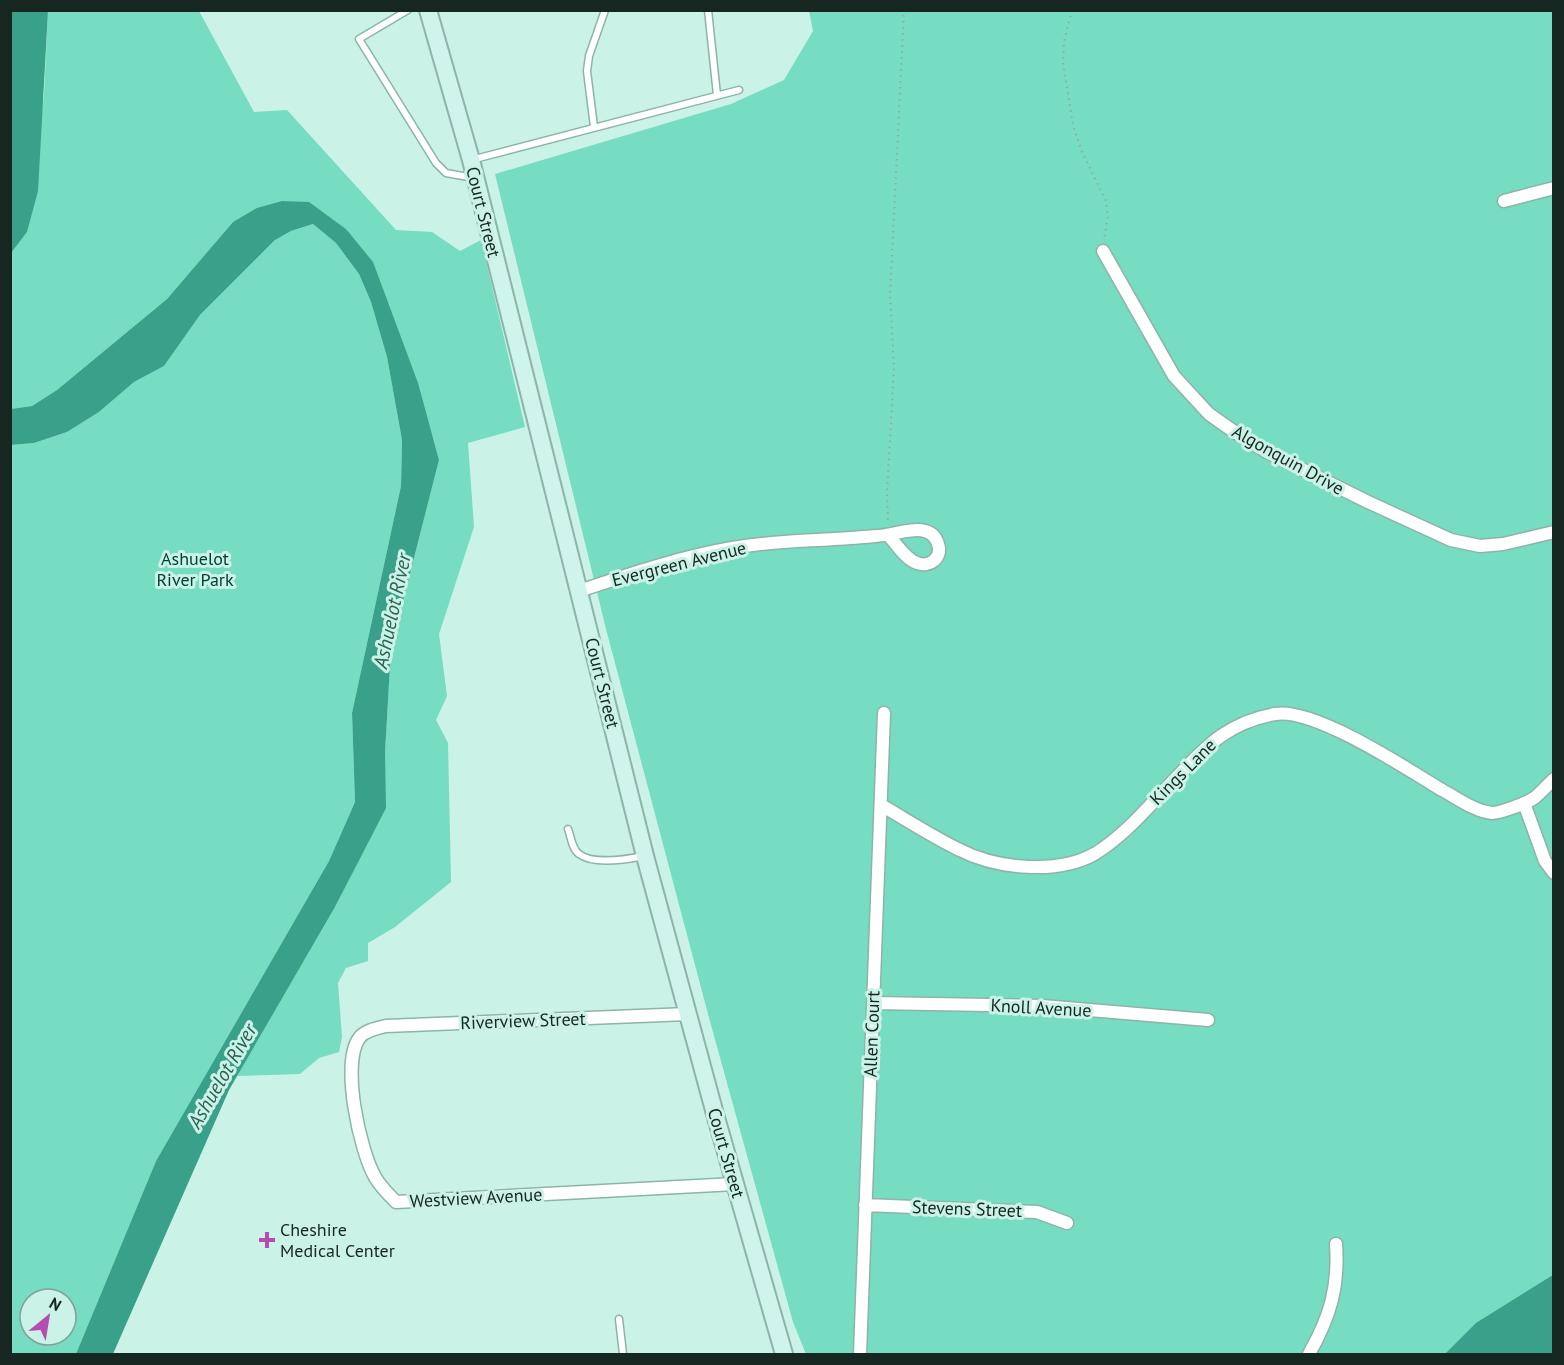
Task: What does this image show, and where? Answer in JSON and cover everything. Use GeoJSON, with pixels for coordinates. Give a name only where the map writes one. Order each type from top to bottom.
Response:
{"type":"FeatureCollection","features":[{"type":"Feature","properties":{"kind":"main road","name":"Court Street"},"geometry":{"type":"LineString","coordinates":[[428,10],[471,160],[645,856],[784,1354]]}},
{"type":"Feature","properties":{"kind":"street"},"geometry":{"type":"LineString","coordinates":[[1504,201],[1554,188]]}},
{"type":"Feature","properties":{"kind":"street","name":"Algonquin Drive"},"geometry":{"type":"LineString","coordinates":[[1103,251],[1174,376],[1209,414],[1236,433],[1267,452],[1451,540],[1480,546],[1503,544],[1554,532]]}},
{"type":"Feature","properties":{"kind":"street","name":"Evergreen Avenue"},"geometry":{"type":"LineString","coordinates":[[579,591],[637,571],[731,548],[761,543],[888,535]]}},
{"type":"Feature","properties":{"kind":"street","name":"Allen Court"},"geometry":{"type":"LineString","coordinates":[[860,1354],[885,713]]}},
{"type":"Feature","properties":{"kind":"street","name":"Kings Lane"},"geometry":{"type":"LineString","coordinates":[[881,804],[961,851],[977,857],[1005,865],[1024,867],[1070,863],[1094,854],[1124,832],[1209,744],[1228,731],[1278,713],[1302,715],[1332,727],[1477,808],[1493,813],[1533,798],[1554,779]]}},
{"type":"Feature","properties":{"kind":"street"},"geometry":{"type":"LineString","coordinates":[[1524,802],[1545,861],[1554,873]]}},
{"type":"Feature","properties":{"kind":"street","name":"Knoll Avenue"},"geometry":{"type":"LineString","coordinates":[[873,1003],[1042,1006],[1208,1020]]}},
{"type":"Feature","properties":{"kind":"street","name":"Riverview Street"},"geometry":{"type":"LineString","coordinates":[[361,1036],[371,1030],[386,1026],[688,1014]]}},
{"type":"Feature","properties":{"kind":"street","name":"Westview Avenue"},"geometry":{"type":"LineString","coordinates":[[361,1036],[353,1053],[352,1067],[357,1121],[366,1157],[375,1177],[396,1202],[735,1184]]}},
{"type":"Feature","properties":{"kind":"street","name":"Stevens Street"},"geometry":{"type":"LineString","coordinates":[[865,1205],[1036,1212],[1067,1223]]}},
{"type":"Feature","properties":{"kind":"street"},"geometry":{"type":"LineString","coordinates":[[1309,1354],[1335,1293],[1338,1270],[1336,1244]]}},
{"type":"Feature","properties":{"kind":"lane"},"geometry":{"type":"LineString","coordinates":[[408,10],[359,39],[436,163],[446,173],[475,179]]}},
{"type":"Feature","properties":{"kind":"lane"},"geometry":{"type":"LineString","coordinates":[[708,10],[717,95]]}},
{"type":"Feature","properties":{"kind":"lane"},"geometry":{"type":"LineString","coordinates":[[594,127],[587,71],[589,56],[604,11]]}},
{"type":"Feature","properties":{"kind":"lane"},"geometry":{"type":"LineString","coordinates":[[471,160],[739,90]]}},
{"type":"Feature","properties":{"kind":"lane"},"geometry":{"type":"LineString","coordinates":[[568,829],[578,854],[587,858],[625,860],[645,856]]}},
{"type":"Feature","properties":{"kind":"lane"},"geometry":{"type":"LineString","coordinates":[[619,1319],[623,1354]]}},
{"type":"Feature","properties":{"kind":"path"},"geometry":{"type":"LineString","coordinates":[[888,535],[887,494],[894,368],[890,296],[903,10]]}},
{"type":"Feature","properties":{"kind":"path"},"geometry":{"type":"LineString","coordinates":[[1072,10],[1064,42],[1063,63],[1076,134],[1082,153],[1106,201],[1108,216],[1103,251]]}},
{"type":"Feature","properties":{"kind":"green space"},"geometry":{"type":"Polygon","coordinates":[[[48,10],[199,11],[254,112],[287,110],[396,230],[432,232],[460,251],[481,240],[525,427],[468,443],[474,527],[439,634],[447,696],[436,720],[448,743],[451,882],[395,927],[368,943],[368,961],[346,968],[338,983],[342,1037],[339,1052],[319,1058],[300,1074],[237,1076],[335,907],[385,808],[385,753],[391,648],[439,460],[433,438],[346,229],[309,203],[282,201],[233,222],[167,299],[57,390],[32,406],[11,409],[10,253],[27,232],[44,96],[48,10]]]}},
{"type":"Feature","properties":{"kind":"green space"},"geometry":{"type":"Polygon","coordinates":[[[809,11],[1553,11],[1553,1354],[806,1354],[793,1322],[708,1014],[606,629],[495,174],[731,104],[784,80],[813,31],[809,11]]]}},
{"type":"Feature","properties":{"kind":"green space","name":"Ashuelot River Park"},"geometry":{"type":"Polygon","coordinates":[[[313,224],[336,243],[359,274],[371,302],[387,357],[402,440],[401,486],[352,713],[355,802],[329,861],[156,1161],[76,1354],[11,1354],[11,445],[34,443],[67,432],[99,412],[134,382],[164,366],[200,315],[275,240],[291,231],[313,224]]]}},
{"type":"Feature","properties":{"kind":"water"},"geometry":{"type":"Polygon","coordinates":[[[11,10],[48,11],[38,191],[27,232],[11,253],[11,10]]]}},
{"type":"Feature","properties":{"kind":"water","name":"Ashuelot River"},"geometry":{"type":"Polygon","coordinates":[[[282,201],[309,202],[346,229],[373,262],[418,383],[439,460],[391,648],[385,753],[386,808],[335,907],[229,1090],[113,1354],[76,1354],[156,1161],[329,861],[355,802],[352,713],[401,486],[402,440],[387,357],[371,302],[359,274],[336,243],[313,224],[291,231],[275,240],[200,315],[164,366],[134,382],[99,412],[67,432],[34,443],[11,445],[11,409],[32,406],[57,390],[167,299],[233,222],[257,208],[282,201]]]}},
{"type":"Feature","properties":{"kind":"water"},"geometry":{"type":"Polygon","coordinates":[[[1553,1275],[1553,1354],[1445,1354],[1476,1323],[1553,1275]]]}},
{"type":"Feature","properties":{"kind":"place","name":"Cheshire Medical Center"},"geometry":{"type":"Point","coordinates":[267,1240]}}]}
